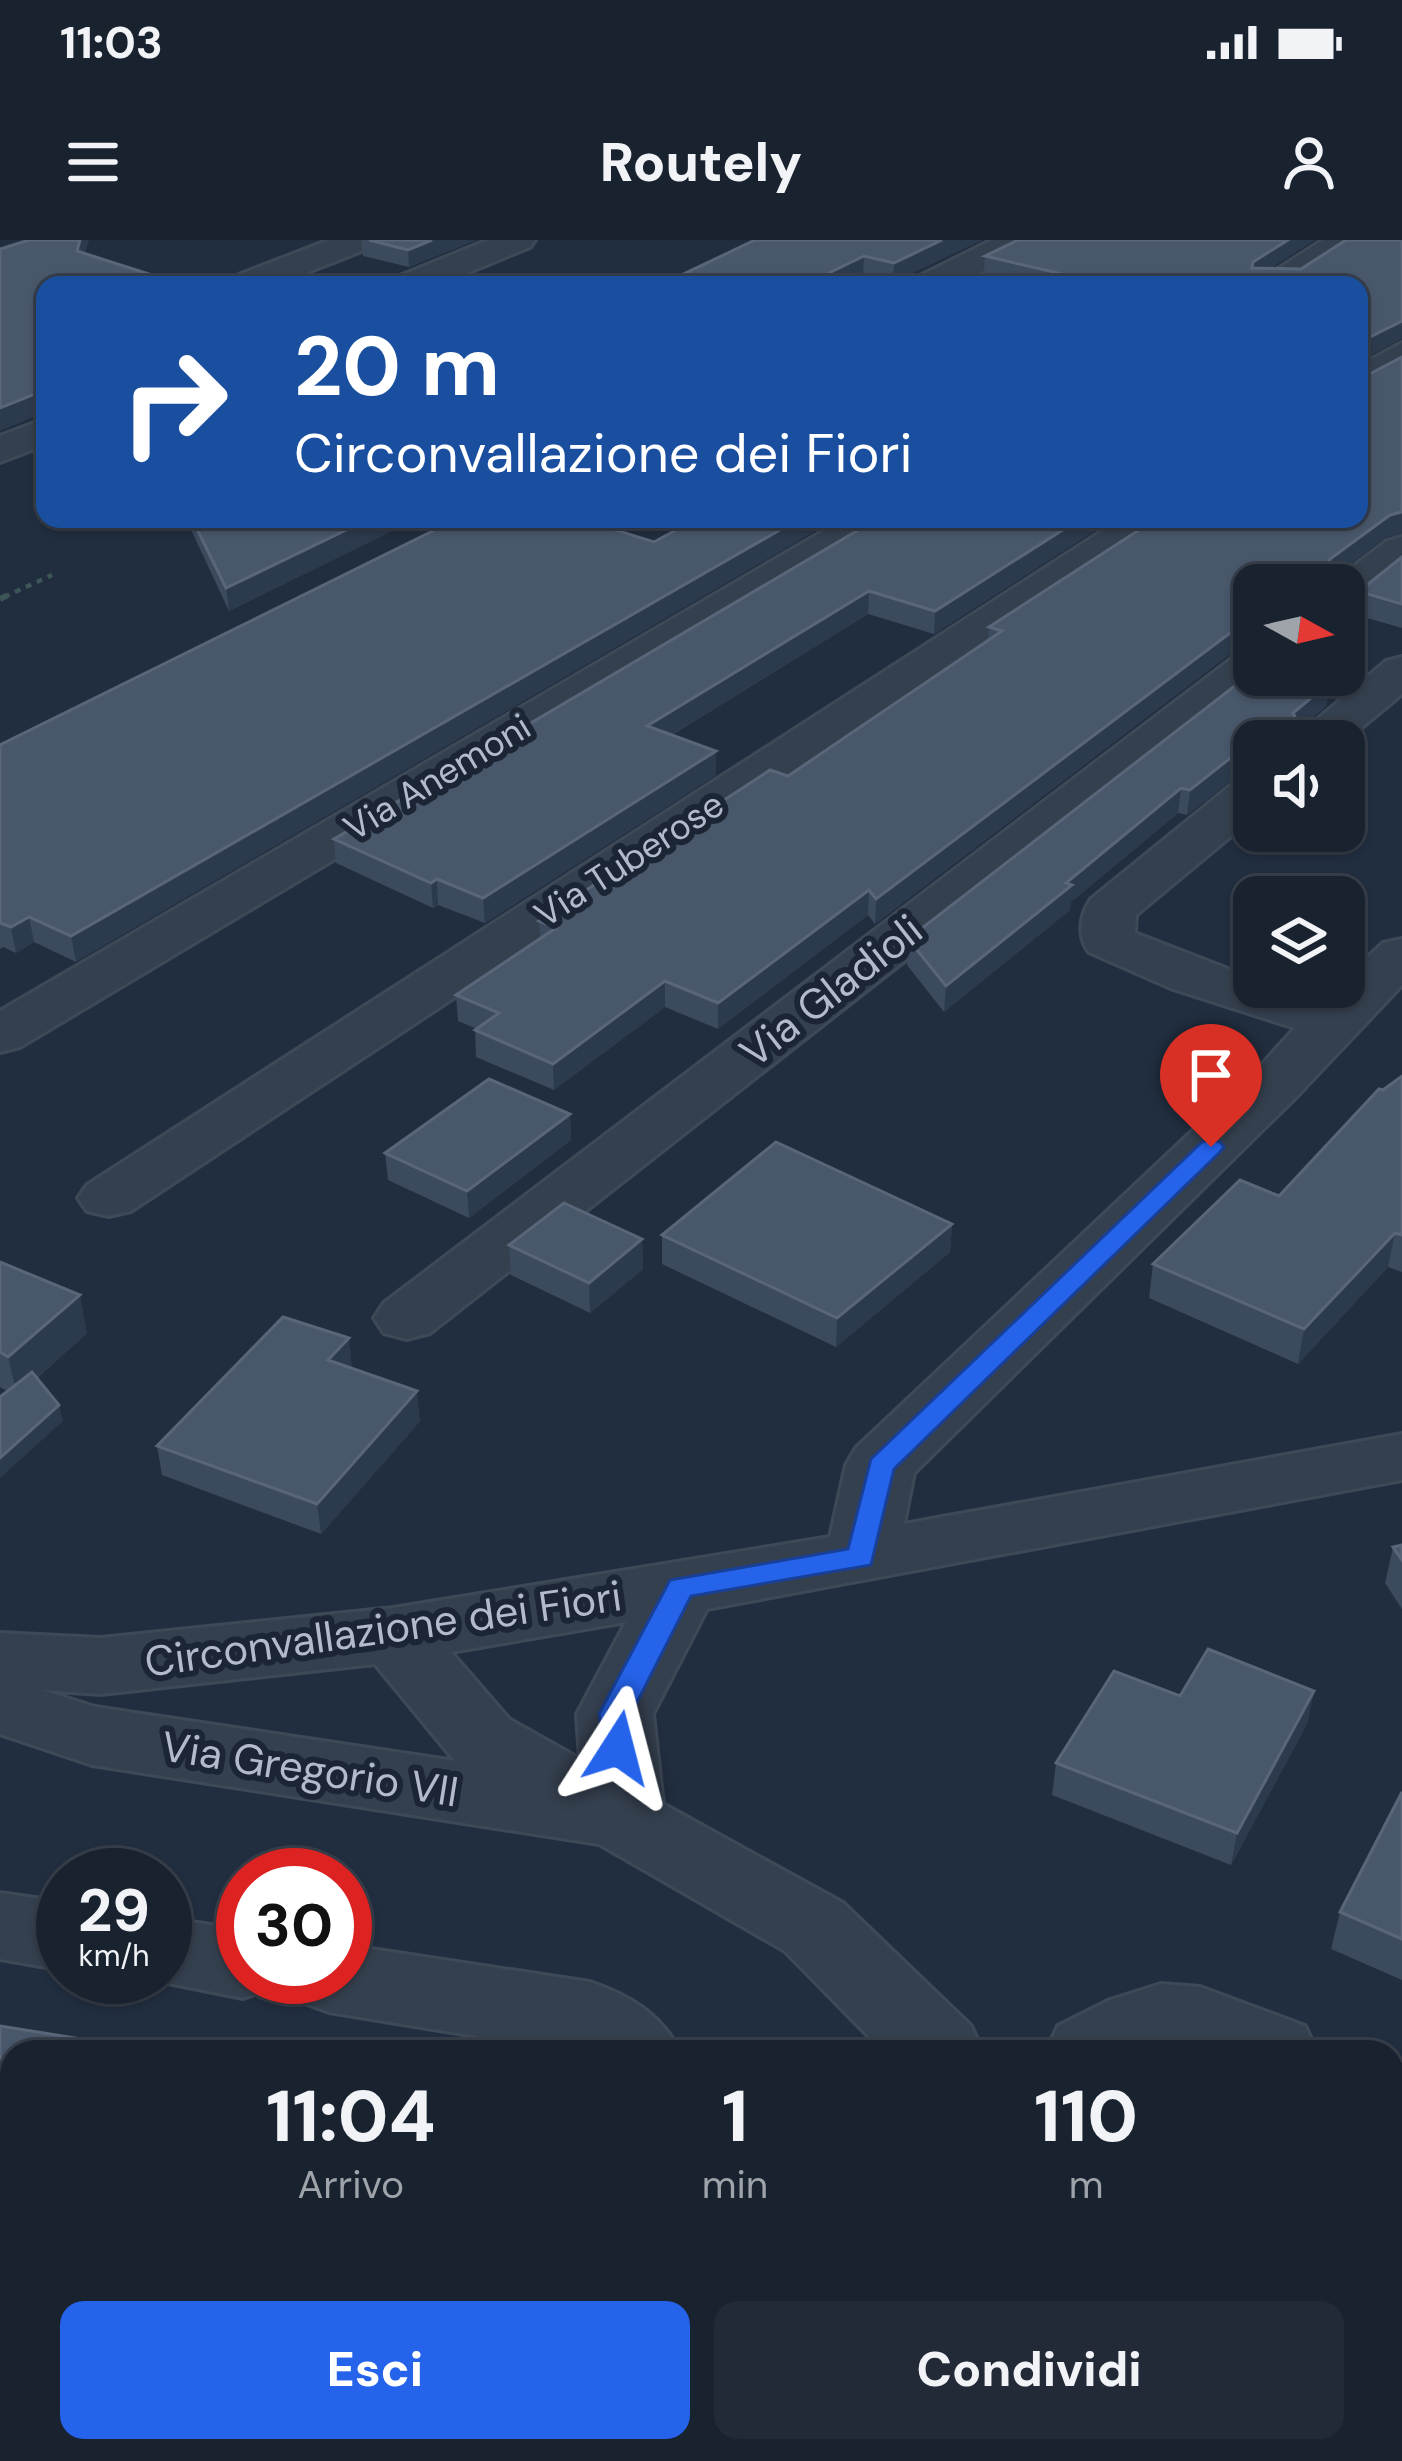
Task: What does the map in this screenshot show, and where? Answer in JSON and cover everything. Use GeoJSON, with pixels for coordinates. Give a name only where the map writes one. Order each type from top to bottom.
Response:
{"type":"FeatureCollection","features":[{"type":"Feature","properties":{"kind":"street"},"geometry":{"type":"LineString","coordinates":[[266,276],[360,240]]}},
{"type":"Feature","properties":{"kind":"street"},"geometry":{"type":"LineString","coordinates":[[429,276],[518,240]]}},
{"type":"Feature","properties":{"kind":"street"},"geometry":{"type":"LineString","coordinates":[[946,276],[1019,240]]}},
{"type":"Feature","properties":{"kind":"street"},"geometry":{"type":"LineString","coordinates":[[1286,276],[1347,240]]}},
{"type":"Feature","properties":{"kind":"street"},"geometry":{"type":"LineString","coordinates":[[1368,376],[1402,355]]}},
{"type":"Feature","properties":{"kind":"street"},"geometry":{"type":"LineString","coordinates":[[0,450],[36,435]]}},
{"type":"Feature","properties":{"kind":"street","name":"Via Anemoni"},"geometry":{"type":"LineString","coordinates":[[0,1035],[859,528]]}},
{"type":"Feature","properties":{"kind":"street","name":"Via Tuberose"},"geometry":{"type":"LineString","coordinates":[[109,1198],[1136,528]]}},
{"type":"Feature","properties":{"kind":"street"},"geometry":{"type":"LineString","coordinates":[[1365,579],[1402,550]]}},
{"type":"Feature","properties":{"kind":"street"},"geometry":{"type":"LineString","coordinates":[[1342,720],[1402,671]]}},
{"type":"Feature","properties":{"kind":"street","name":"Via Gladioli"},"geometry":{"type":"LineString","coordinates":[[407,1318],[1233,680]]}},
{"type":"Feature","properties":{"kind":"street"},"geometry":{"type":"LineString","coordinates":[[1233,809],[1110,910],[1108,941],[1192,976],[1332,1022]]}},
{"type":"Feature","properties":{"kind":"street"},"geometry":{"type":"LineString","coordinates":[[861,1557],[881,1466],[1277,1083],[1402,955]]}},
{"type":"Feature","properties":{"kind":"street","name":"Circonvallazione dei Fiori"},"geometry":{"type":"LineString","coordinates":[[0,1660],[101,1666],[393,1635],[861,1557],[1388,1444]]}},
{"type":"Feature","properties":{"kind":"street"},"geometry":{"type":"LineString","coordinates":[[625,1817],[615,1714],[680,1587]]}},
{"type":"Feature","properties":{"kind":"street","name":"Via Gregorio VII"},"geometry":{"type":"LineString","coordinates":[[393,1635],[482,1740],[814,1928],[928,2040]]}},
{"type":"Feature","properties":{"kind":"street","name":"Via Gregorio VII"},"geometry":{"type":"LineString","coordinates":[[0,1705],[92,1736],[625,1817]]}},
{"type":"Feature","properties":{"kind":"street"},"geometry":{"type":"LineString","coordinates":[[0,1926],[36,1932]]}},
{"type":"Feature","properties":{"kind":"street"},"geometry":{"type":"LineString","coordinates":[[372,1984],[590,2018],[620,2040]]}},
{"type":"Feature","properties":{"kind":"street"},"geometry":{"type":"LineString","coordinates":[[1108,2040],[1130,2026],[1166,2016],[1246,2040]]}},
{"type":"Feature","properties":{"kind":"path"},"geometry":{"type":"LineString","coordinates":[[0,599],[52,575]]}},
{"type":"Feature","properties":{"kind":"building"},"geometry":{"type":"Polygon","coordinates":[[[29,240],[80,240],[77,251],[155,276],[36,276],[36,394],[0,408],[0,249],[29,240]]]}},
{"type":"Feature","properties":{"kind":"building"},"geometry":{"type":"Polygon","coordinates":[[[369,240],[432,240],[408,250],[369,240]]]}},
{"type":"Feature","properties":{"kind":"building"},"geometry":{"type":"Polygon","coordinates":[[[755,240],[942,240],[894,263],[864,256],[823,276],[679,276],[755,240]]]}},
{"type":"Feature","properties":{"kind":"building"},"geometry":{"type":"Polygon","coordinates":[[[1018,240],[1288,240],[1253,262],[1252,268],[1301,269],[1346,240],[1402,240],[1402,321],[1368,338],[1368,276],[1071,276],[985,256],[1018,240]]]}},
{"type":"Feature","properties":{"kind":"building"},"geometry":{"type":"Polygon","coordinates":[[[1402,357],[1402,512],[1390,515],[1329,564],[1233,564],[1233,631],[876,899],[869,890],[718,1003],[665,981],[553,1064],[475,1030],[499,1013],[456,995],[556,928],[539,921],[770,770],[788,776],[1002,631],[989,627],[1142,528],[1368,528],[1368,375],[1402,357]]]}},
{"type":"Feature","properties":{"kind":"building"},"geometry":{"type":"Polygon","coordinates":[[[196,528],[350,528],[226,588],[196,528]]]}},
{"type":"Feature","properties":{"kind":"building"},"geometry":{"type":"Polygon","coordinates":[[[439,528],[609,528],[654,542],[680,528],[783,528],[71,936],[29,917],[11,927],[0,923],[0,745],[439,528]]]}},
{"type":"Feature","properties":{"kind":"building"},"geometry":{"type":"Polygon","coordinates":[[[862,528],[1066,528],[935,611],[869,591],[647,726],[716,751],[483,898],[437,879],[431,883],[334,839],[862,528]]]}},
{"type":"Feature","properties":{"kind":"building"},"geometry":{"type":"Polygon","coordinates":[[[1402,557],[1402,604],[1365,593],[1367,585],[1402,557]]]}},
{"type":"Feature","properties":{"kind":"building"},"geometry":{"type":"Polygon","coordinates":[[[1233,687],[1233,696],[1313,696],[1293,713],[1296,720],[1233,720],[1233,756],[1190,790],[1181,788],[1066,883],[1072,885],[946,986],[908,939],[1233,687]]]}},
{"type":"Feature","properties":{"kind":"building"},"geometry":{"type":"Polygon","coordinates":[[[1402,1076],[1402,1235],[1395,1233],[1304,1329],[1153,1264],[1240,1180],[1279,1196],[1379,1089],[1402,1076]]]}},
{"type":"Feature","properties":{"kind":"building"},"geometry":{"type":"Polygon","coordinates":[[[489,1079],[570,1114],[467,1191],[385,1153],[489,1079]]]}},
{"type":"Feature","properties":{"kind":"building"},"geometry":{"type":"Polygon","coordinates":[[[776,1142],[952,1224],[837,1318],[662,1235],[776,1142]]]}},
{"type":"Feature","properties":{"kind":"building"},"geometry":{"type":"Polygon","coordinates":[[[564,1203],[642,1239],[589,1283],[509,1245],[564,1203]]]}},
{"type":"Feature","properties":{"kind":"building"},"geometry":{"type":"Polygon","coordinates":[[[0,1262],[80,1295],[8,1357],[0,1352],[0,1262]]]}},
{"type":"Feature","properties":{"kind":"building"},"geometry":{"type":"Polygon","coordinates":[[[283,1317],[349,1338],[328,1360],[417,1391],[317,1504],[157,1446],[283,1317]]]}},
{"type":"Feature","properties":{"kind":"building"},"geometry":{"type":"Polygon","coordinates":[[[32,1372],[59,1405],[0,1458],[0,1397],[32,1372]]]}},
{"type":"Feature","properties":{"kind":"building"},"geometry":{"type":"Polygon","coordinates":[[[1208,1649],[1314,1691],[1237,1833],[1056,1763],[1114,1671],[1180,1696],[1208,1649]]]}},
{"type":"Feature","properties":{"kind":"building"},"geometry":{"type":"Polygon","coordinates":[[[1402,1792],[1402,1939],[1340,1912],[1402,1792]]]}},
{"type":"Feature","properties":{"kind":"building"},"geometry":{"type":"Polygon","coordinates":[[[0,2026],[88,2040],[0,2040],[0,2026]]]}},
{"type":"Feature","properties":{"kind":"route"},"geometry":{"type":"LineString","coordinates":[[618,1748],[615,1714],[680,1587],[861,1557],[881,1466],[1211,1147]]}}]}
